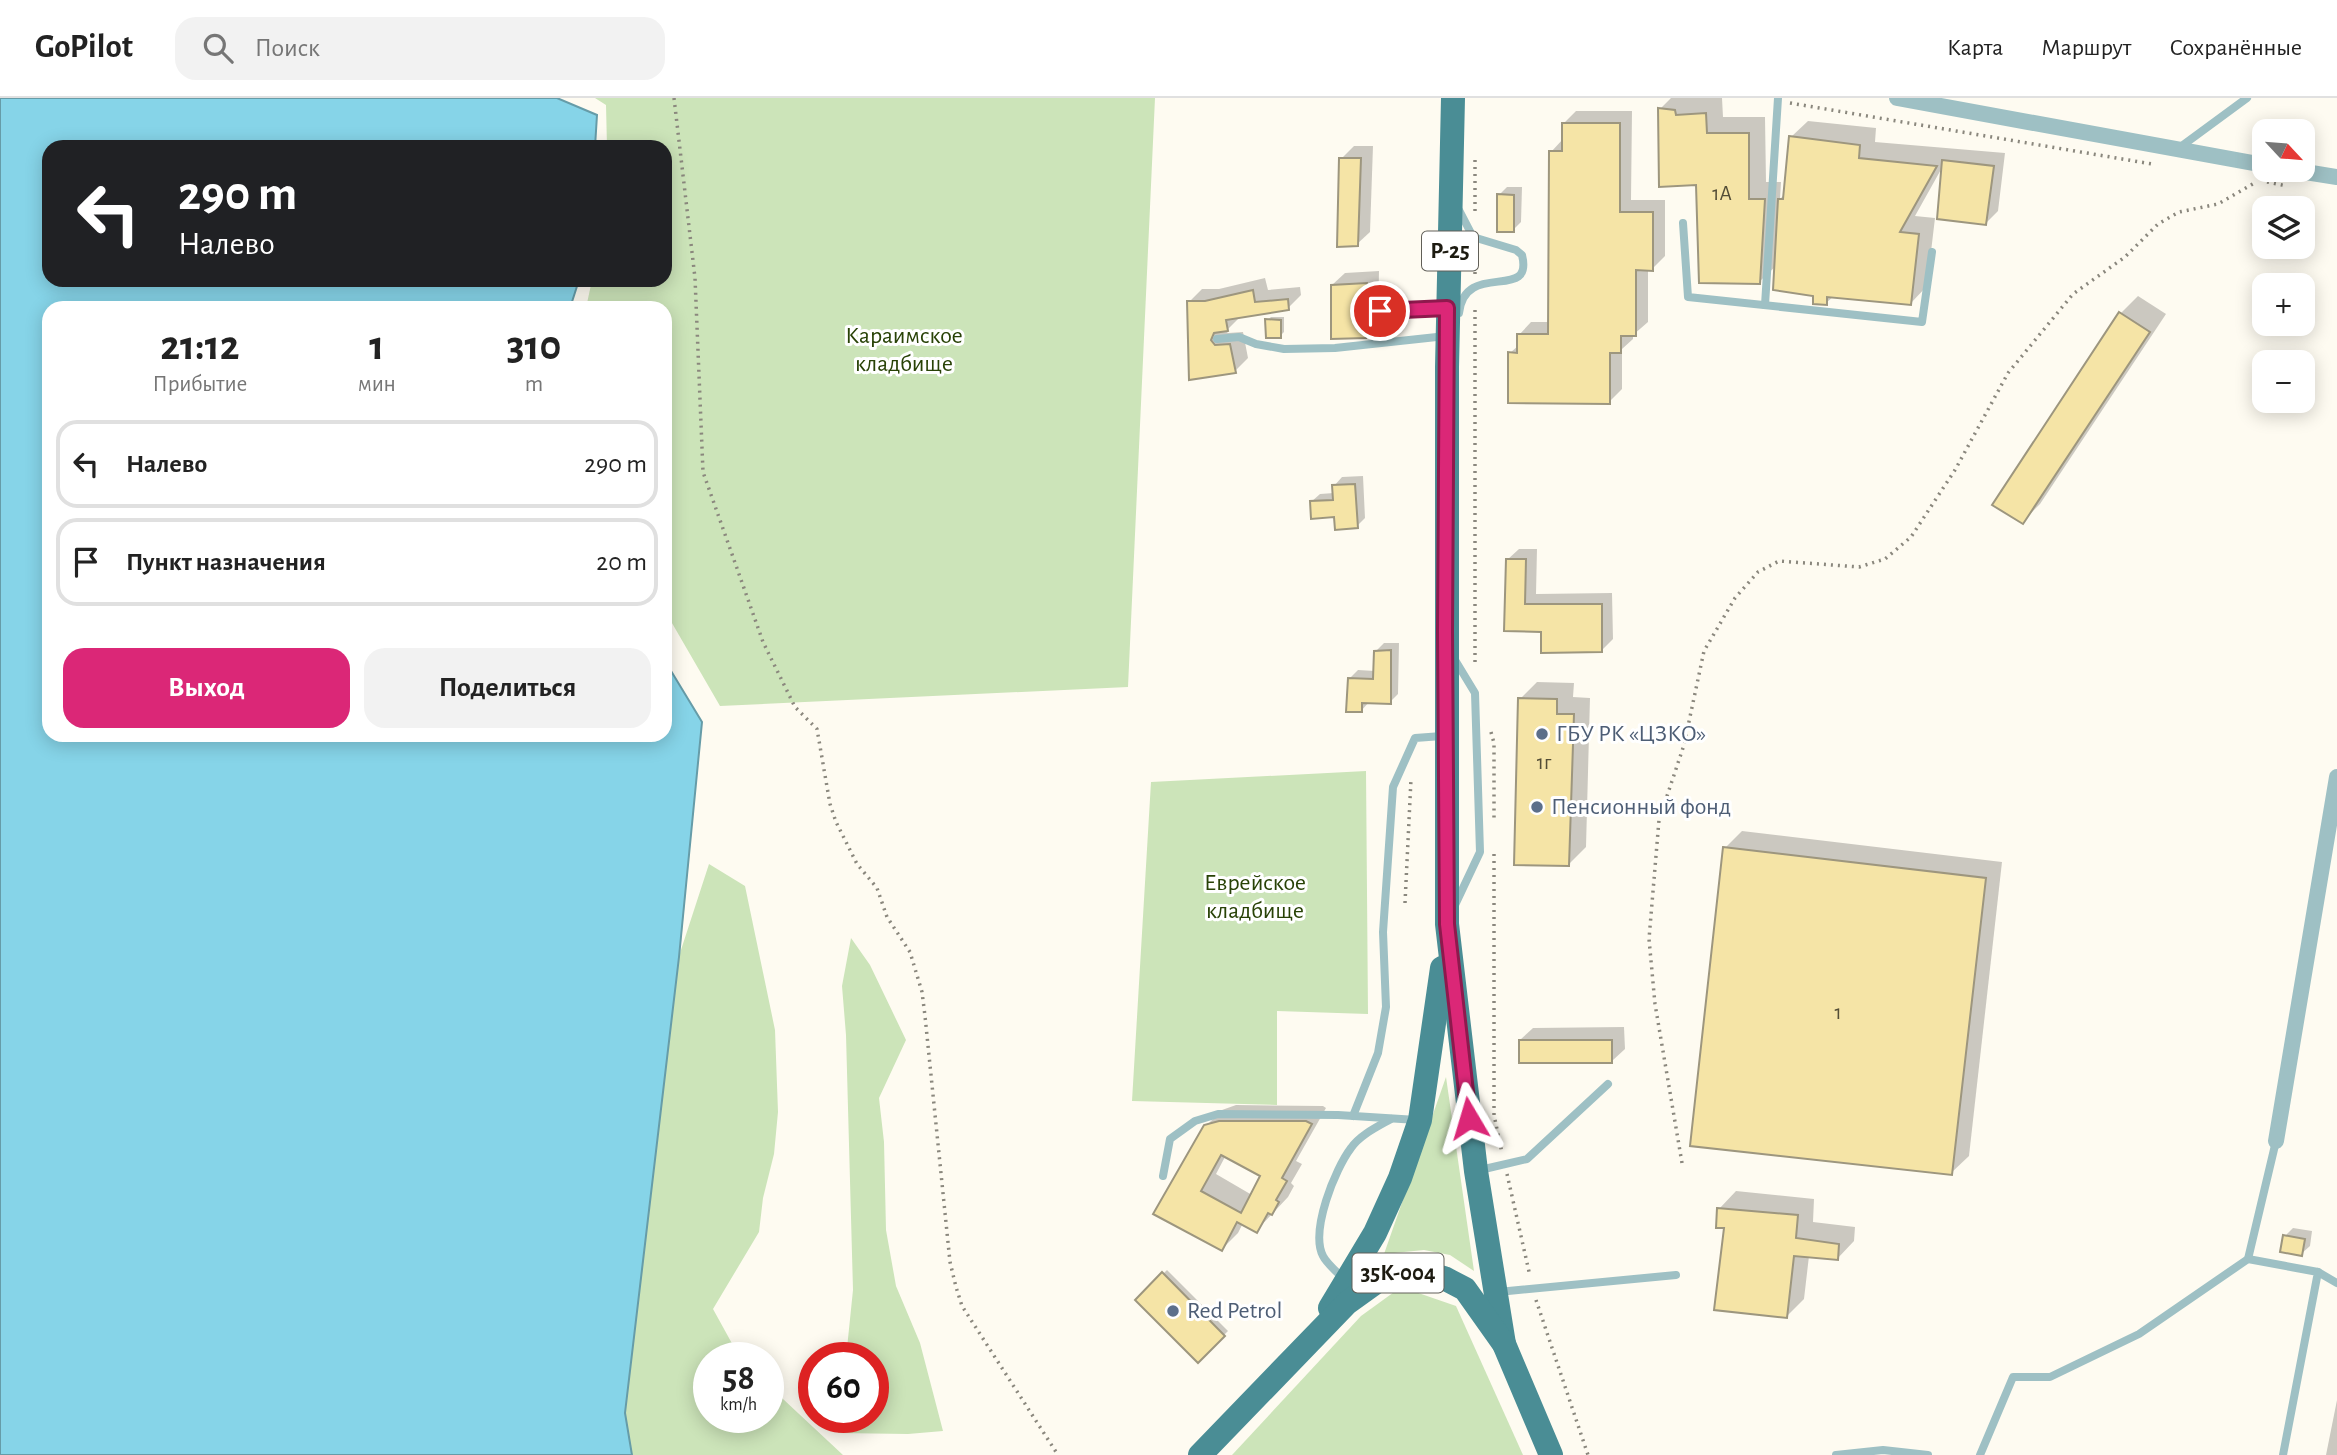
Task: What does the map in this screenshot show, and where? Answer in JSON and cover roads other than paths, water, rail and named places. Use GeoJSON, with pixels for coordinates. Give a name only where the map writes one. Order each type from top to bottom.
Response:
{"type":"FeatureCollection","features":[{"type":"Feature","properties":{"kind":"main road","name":"Р-25"},"geometry":{"type":"LineString","coordinates":[[1453,98],[1453,324],[1447,367],[1445,644],[1447,930],[1476,1171],[1504,1344]]}},
{"type":"Feature","properties":{"kind":"main road","name":"Р-25"},"geometry":{"type":"LineString","coordinates":[[1292,1359],[1347,1282],[1375,1233],[1400,1178],[1420,1120],[1447,930]]}},
{"type":"Feature","properties":{"kind":"main road","name":"35К-004"},"geometry":{"type":"LineString","coordinates":[[1200,1455],[1347,1303],[1379,1280],[1400,1272],[1422,1272],[1444,1278],[1465,1289],[1504,1344],[1551,1455]]}},
{"type":"Feature","properties":{"kind":"street"},"geometry":{"type":"LineString","coordinates":[[1896,98],[2178,149],[2252,168]]}},
{"type":"Feature","properties":{"kind":"street"},"geometry":{"type":"LineString","coordinates":[[2315,174],[2337,177]]}},
{"type":"Feature","properties":{"kind":"street"},"geometry":{"type":"LineString","coordinates":[[2276,1142],[2331,849],[2337,778]]}},
{"type":"Feature","properties":{"kind":"lane"},"geometry":{"type":"LineString","coordinates":[[2178,149],[2247,98]]}},
{"type":"Feature","properties":{"kind":"lane"},"geometry":{"type":"LineString","coordinates":[[1765,305],[1778,99]]}},
{"type":"Feature","properties":{"kind":"lane"},"geometry":{"type":"LineString","coordinates":[[1452,193],[1475,239],[1516,250],[1522,255],[1525,265],[1521,274],[1511,281],[1475,286],[1463,296],[1453,324]]}},
{"type":"Feature","properties":{"kind":"lane"},"geometry":{"type":"LineString","coordinates":[[1683,223],[1688,297],[1922,322],[1932,251]]}},
{"type":"Feature","properties":{"kind":"lane"},"geometry":{"type":"LineString","coordinates":[[1380,311],[1453,324]]}},
{"type":"Feature","properties":{"kind":"lane"},"geometry":{"type":"LineString","coordinates":[[1217,338],[1239,337],[1256,344],[1297,349],[1335,348],[1453,324]]}},
{"type":"Feature","properties":{"kind":"lane"},"geometry":{"type":"LineString","coordinates":[[1445,644],[1475,693],[1480,852],[1447,930]]}},
{"type":"Feature","properties":{"kind":"lane"},"geometry":{"type":"LineString","coordinates":[[1353,1116],[1378,1053],[1386,1007],[1383,932],[1393,787],[1415,738],[1445,736]]}},
{"type":"Feature","properties":{"kind":"lane"},"geometry":{"type":"LineString","coordinates":[[1476,1171],[1527,1159],[1608,1084]]}},
{"type":"Feature","properties":{"kind":"lane"},"geometry":{"type":"LineString","coordinates":[[1163,1176],[1170,1139],[1195,1121],[1218,1114],[1420,1120]]}},
{"type":"Feature","properties":{"kind":"lane"},"geometry":{"type":"LineString","coordinates":[[1347,1282],[1322,1255],[1319,1229],[1323,1208],[1351,1147],[1392,1118]]}},
{"type":"Feature","properties":{"kind":"lane"},"geometry":{"type":"LineString","coordinates":[[1980,1455],[2013,1377],[2050,1377],[2139,1334],[2248,1259],[2276,1142]]}},
{"type":"Feature","properties":{"kind":"lane"},"geometry":{"type":"LineString","coordinates":[[2248,1259],[2318,1272],[2337,1283]]}},
{"type":"Feature","properties":{"kind":"lane"},"geometry":{"type":"LineString","coordinates":[[2283,1455],[2318,1272]]}},
{"type":"Feature","properties":{"kind":"lane"},"geometry":{"type":"LineString","coordinates":[[1495,1292],[1676,1275]]}},
{"type":"Feature","properties":{"kind":"lane"},"geometry":{"type":"LineString","coordinates":[[1836,1455],[1883,1450],[1928,1455]]}},
{"type":"Feature","properties":{"kind":"water"},"geometry":{"type":"Polygon","coordinates":[[[0,98],[557,98],[597,115],[595,140],[42,140],[42,287],[577,287],[572,301],[42,301],[42,742],[672,742],[672,673],[702,722],[679,957],[625,1413],[632,1455],[0,1455],[0,98]]]}},
{"type":"Feature","properties":{"kind":"place","name":"ГБУ РК «ЦЗКО»"},"geometry":{"type":"Point","coordinates":[1542,734]}},
{"type":"Feature","properties":{"kind":"place","name":"Пенсионный фонд"},"geometry":{"type":"Point","coordinates":[1537,807]}},
{"type":"Feature","properties":{"kind":"place","name":"Red Petrol"},"geometry":{"type":"Point","coordinates":[1173,1311]}},
{"type":"Feature","properties":{"kind":"park label","name":"Караимское кладбище"},"geometry":{"type":"Point","coordinates":[904,350]}},
{"type":"Feature","properties":{"kind":"park label","name":"Еврейское кладбище"},"geometry":{"type":"Point","coordinates":[1255,897]}}]}
